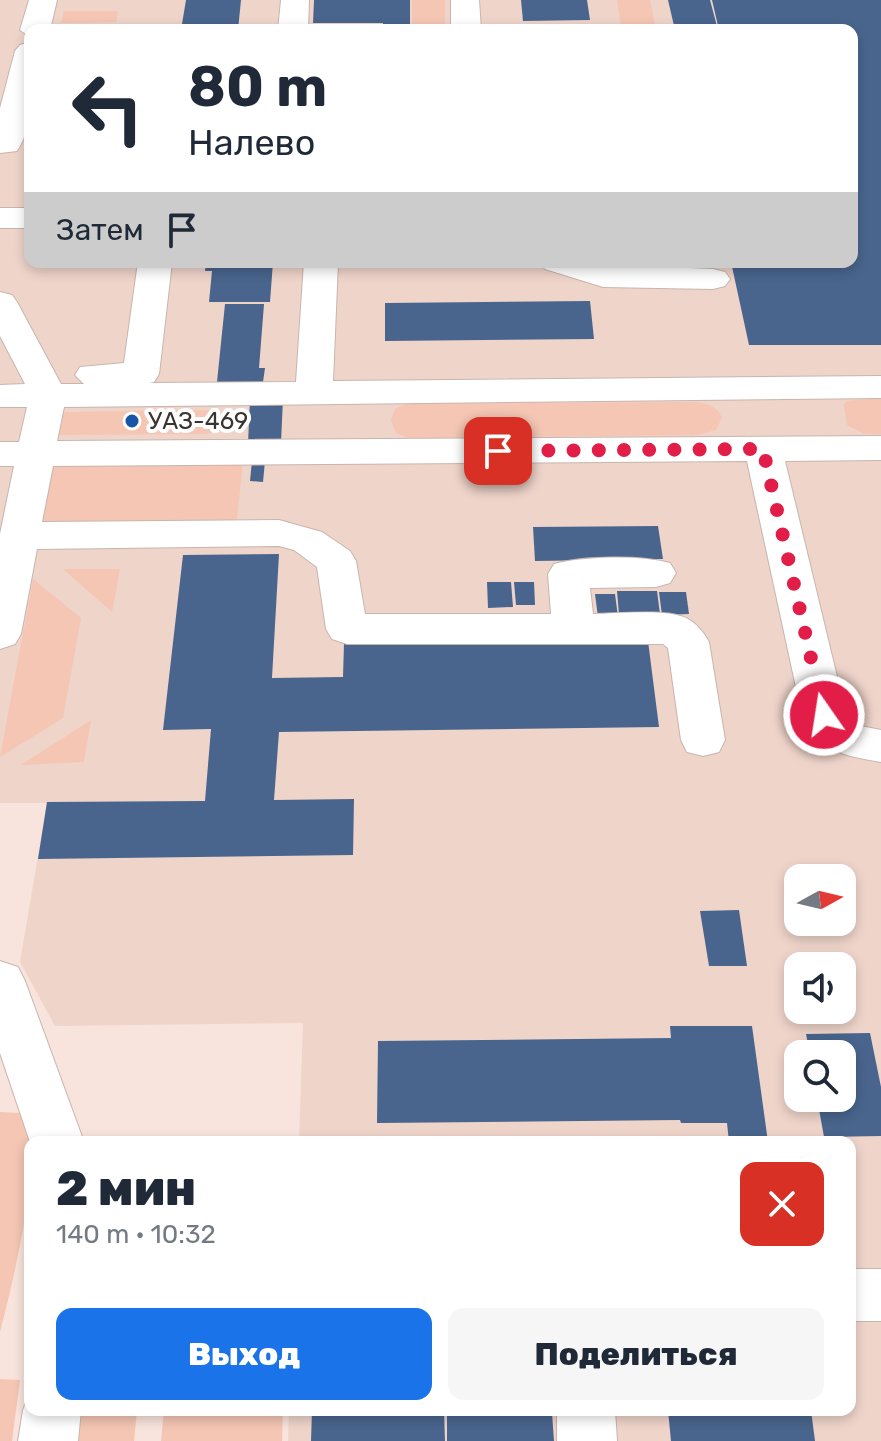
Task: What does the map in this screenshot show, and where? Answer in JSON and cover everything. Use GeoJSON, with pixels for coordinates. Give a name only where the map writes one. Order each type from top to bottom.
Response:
{"type":"FeatureCollection","features":[{"type":"Feature","properties":{"kind":"lane"},"geometry":{"type":"LineString","coordinates":[[37,24],[43,0]]}},
{"type":"Feature","properties":{"kind":"lane"},"geometry":{"type":"LineString","coordinates":[[293,24],[295,0]]}},
{"type":"Feature","properties":{"kind":"lane"},"geometry":{"type":"LineString","coordinates":[[465,0],[466,24]]}},
{"type":"Feature","properties":{"kind":"lane"},"geometry":{"type":"LineString","coordinates":[[0,144],[6,144],[24,74]]}},
{"type":"Feature","properties":{"kind":"lane"},"geometry":{"type":"LineString","coordinates":[[0,218],[24,218]]}},
{"type":"Feature","properties":{"kind":"lane"},"geometry":{"type":"LineString","coordinates":[[0,396],[43,385],[141,374],[154,268]]}},
{"type":"Feature","properties":{"kind":"lane"},"geometry":{"type":"LineString","coordinates":[[314,391],[321,268]]}},
{"type":"Feature","properties":{"kind":"lane"},"geometry":{"type":"LineString","coordinates":[[575,268],[603,277],[713,279]]}},
{"type":"Feature","properties":{"kind":"lane"},"geometry":{"type":"LineString","coordinates":[[0,302],[43,385],[18,454],[19,536],[0,634]]}},
{"type":"Feature","properties":{"kind":"lane"},"geometry":{"type":"LineString","coordinates":[[43,385],[314,391],[881,387]]}},
{"type":"Feature","properties":{"kind":"lane"},"geometry":{"type":"LineString","coordinates":[[18,454],[881,448]]}},
{"type":"Feature","properties":{"kind":"lane"},"geometry":{"type":"LineString","coordinates":[[763,449],[824,715],[831,731],[842,739],[881,746]]}},
{"type":"Feature","properties":{"kind":"lane"},"geometry":{"type":"LineString","coordinates":[[19,536],[279,533],[308,541],[336,561],[347,629],[673,629],[688,642],[703,740]]}},
{"type":"Feature","properties":{"kind":"lane"},"geometry":{"type":"LineString","coordinates":[[573,629],[568,574],[656,573]]}},
{"type":"Feature","properties":{"kind":"lane"},"geometry":{"type":"LineString","coordinates":[[3,995],[55,1136]]}},
{"type":"Feature","properties":{"kind":"lane"},"geometry":{"type":"LineString","coordinates":[[856,1295],[881,1295]]}},
{"type":"Feature","properties":{"kind":"lane"},"geometry":{"type":"LineString","coordinates":[[48,1441],[51,1416]]}},
{"type":"Feature","properties":{"kind":"lane"},"geometry":{"type":"LineString","coordinates":[[586,1416],[587,1441]]}},
{"type":"Feature","properties":{"kind":"shaded area"},"geometry":{"type":"Polygon","coordinates":[[[0,0],[881,0],[881,1441],[288,1441],[289,1416],[856,1416],[856,1136],[299,1136],[303,1023],[55,1026],[20,962],[47,803],[0,803],[0,0]]]}},
{"type":"Feature","properties":{"kind":"shaded area"},"geometry":{"type":"Polygon","coordinates":[[[412,0],[445,0],[445,24],[412,24],[412,0]]]}},
{"type":"Feature","properties":{"kind":"shaded area"},"geometry":{"type":"Polygon","coordinates":[[[617,0],[650,0],[655,24],[621,24],[617,0]]]}},
{"type":"Feature","properties":{"kind":"shaded area"},"geometry":{"type":"Polygon","coordinates":[[[64,11],[118,11],[116,22],[61,23],[64,11]]]}},
{"type":"Feature","properties":{"kind":"shaded area"},"geometry":{"type":"Polygon","coordinates":[[[881,398],[881,434],[864,434],[847,425],[846,401],[881,398]]]}},
{"type":"Feature","properties":{"kind":"shaded area"},"geometry":{"type":"Polygon","coordinates":[[[691,402],[717,410],[722,418],[716,430],[697,435],[408,438],[396,433],[391,420],[395,409],[406,404],[691,402]]]}},
{"type":"Feature","properties":{"kind":"shaded area"},"geometry":{"type":"Polygon","coordinates":[[[215,412],[221,419],[215,432],[57,435],[58,413],[215,412]]]}},
{"type":"Feature","properties":{"kind":"shaded area"},"geometry":{"type":"Polygon","coordinates":[[[243,460],[237,520],[42,522],[53,461],[243,460]]]}},
{"type":"Feature","properties":{"kind":"shaded area"},"geometry":{"type":"Polygon","coordinates":[[[63,569],[120,569],[112,612],[63,569]]]}},
{"type":"Feature","properties":{"kind":"shaded area"},"geometry":{"type":"Polygon","coordinates":[[[33,579],[81,618],[63,718],[0,757],[33,579]]]}},
{"type":"Feature","properties":{"kind":"shaded area"},"geometry":{"type":"Polygon","coordinates":[[[91,720],[84,762],[21,765],[91,720]]]}},
{"type":"Feature","properties":{"kind":"shaded area"},"geometry":{"type":"Polygon","coordinates":[[[0,1112],[20,1113],[29,1136],[24,1136],[24,1222],[0,1332],[0,1112]]]}},
{"type":"Feature","properties":{"kind":"shaded area"},"geometry":{"type":"Polygon","coordinates":[[[0,1379],[20,1380],[12,1441],[0,1441],[0,1379]]]}},
{"type":"Feature","properties":{"kind":"shaded area"},"geometry":{"type":"Polygon","coordinates":[[[75,1416],[136,1416],[134,1441],[72,1441],[75,1416]]]}},
{"type":"Feature","properties":{"kind":"shaded area"},"geometry":{"type":"Polygon","coordinates":[[[163,1416],[283,1416],[282,1441],[161,1441],[163,1416]]]}},
{"type":"Feature","properties":{"kind":"building"},"geometry":{"type":"Polygon","coordinates":[[[186,0],[241,0],[239,24],[182,24],[186,0]]]}},
{"type":"Feature","properties":{"kind":"building"},"geometry":{"type":"Polygon","coordinates":[[[314,0],[410,0],[410,24],[313,23],[314,0]]]}},
{"type":"Feature","properties":{"kind":"building"},"geometry":{"type":"Polygon","coordinates":[[[521,0],[587,0],[590,20],[523,21],[521,0]]]}},
{"type":"Feature","properties":{"kind":"building"},"geometry":{"type":"Polygon","coordinates":[[[668,0],[710,0],[716,24],[674,24],[668,0]]]}},
{"type":"Feature","properties":{"kind":"building"},"geometry":{"type":"Polygon","coordinates":[[[712,0],[881,0],[881,345],[749,345],[732,268],[858,268],[858,24],[718,24],[712,0]]]}},
{"type":"Feature","properties":{"kind":"building"},"geometry":{"type":"Polygon","coordinates":[[[205,268],[273,268],[270,302],[209,302],[212,271],[205,271],[205,268]]]}},
{"type":"Feature","properties":{"kind":"building"},"geometry":{"type":"Polygon","coordinates":[[[590,301],[594,339],[385,341],[385,303],[590,301]]]}},
{"type":"Feature","properties":{"kind":"building"},"geometry":{"type":"Polygon","coordinates":[[[225,304],[264,304],[259,368],[265,368],[263,382],[217,382],[225,304]]]}},
{"type":"Feature","properties":{"kind":"building"},"geometry":{"type":"Polygon","coordinates":[[[283,398],[281,443],[248,444],[250,399],[283,398]]]}},
{"type":"Feature","properties":{"kind":"building"},"geometry":{"type":"Polygon","coordinates":[[[252,461],[265,461],[263,482],[250,481],[252,461]]]}},
{"type":"Feature","properties":{"kind":"building"},"geometry":{"type":"Polygon","coordinates":[[[658,526],[663,559],[535,561],[533,527],[658,526]]]}},
{"type":"Feature","properties":{"kind":"building"},"geometry":{"type":"Polygon","coordinates":[[[279,554],[272,678],[343,677],[344,644],[648,641],[659,727],[279,732],[274,800],[354,799],[353,855],[38,859],[47,802],[205,801],[211,729],[163,730],[183,555],[279,554]]]}},
{"type":"Feature","properties":{"kind":"building"},"geometry":{"type":"Polygon","coordinates":[[[487,582],[511,582],[513,607],[488,608],[487,582]]]}},
{"type":"Feature","properties":{"kind":"building"},"geometry":{"type":"Polygon","coordinates":[[[514,582],[534,582],[535,605],[516,605],[514,582]]]}},
{"type":"Feature","properties":{"kind":"building"},"geometry":{"type":"Polygon","coordinates":[[[617,591],[657,591],[660,614],[619,614],[617,591]]]}},
{"type":"Feature","properties":{"kind":"building"},"geometry":{"type":"Polygon","coordinates":[[[659,592],[686,592],[689,614],[662,615],[659,592]]]}},
{"type":"Feature","properties":{"kind":"building"},"geometry":{"type":"Polygon","coordinates":[[[595,594],[615,594],[618,617],[598,617],[595,594]]]}},
{"type":"Feature","properties":{"kind":"building"},"geometry":{"type":"Polygon","coordinates":[[[739,910],[747,966],[709,966],[700,911],[739,910]]]}},
{"type":"Feature","properties":{"kind":"building"},"geometry":{"type":"Polygon","coordinates":[[[670,1026],[752,1026],[767,1136],[728,1136],[727,1123],[681,1123],[680,1120],[377,1123],[378,1041],[671,1038],[670,1026]]]}},
{"type":"Feature","properties":{"kind":"building"},"geometry":{"type":"Polygon","coordinates":[[[870,1033],[881,1087],[881,1136],[824,1136],[820,1112],[856,1112],[856,1040],[807,1040],[806,1034],[870,1033]]]}},
{"type":"Feature","properties":{"kind":"building"},"geometry":{"type":"Polygon","coordinates":[[[312,1416],[444,1416],[445,1441],[311,1441],[312,1416]]]}},
{"type":"Feature","properties":{"kind":"building"},"geometry":{"type":"Polygon","coordinates":[[[447,1416],[552,1416],[554,1441],[447,1441],[447,1416]]]}},
{"type":"Feature","properties":{"kind":"building"},"geometry":{"type":"Polygon","coordinates":[[[669,1416],[812,1416],[815,1441],[671,1441],[669,1416]]]}},
{"type":"Feature","properties":{"kind":"place","name":"УАЗ-469"},"geometry":{"type":"Point","coordinates":[132,421]}},
{"type":"Feature","properties":{"kind":"route"},"geometry":{"type":"LineString","coordinates":[[498,451],[763,449],[824,715]]}}]}
